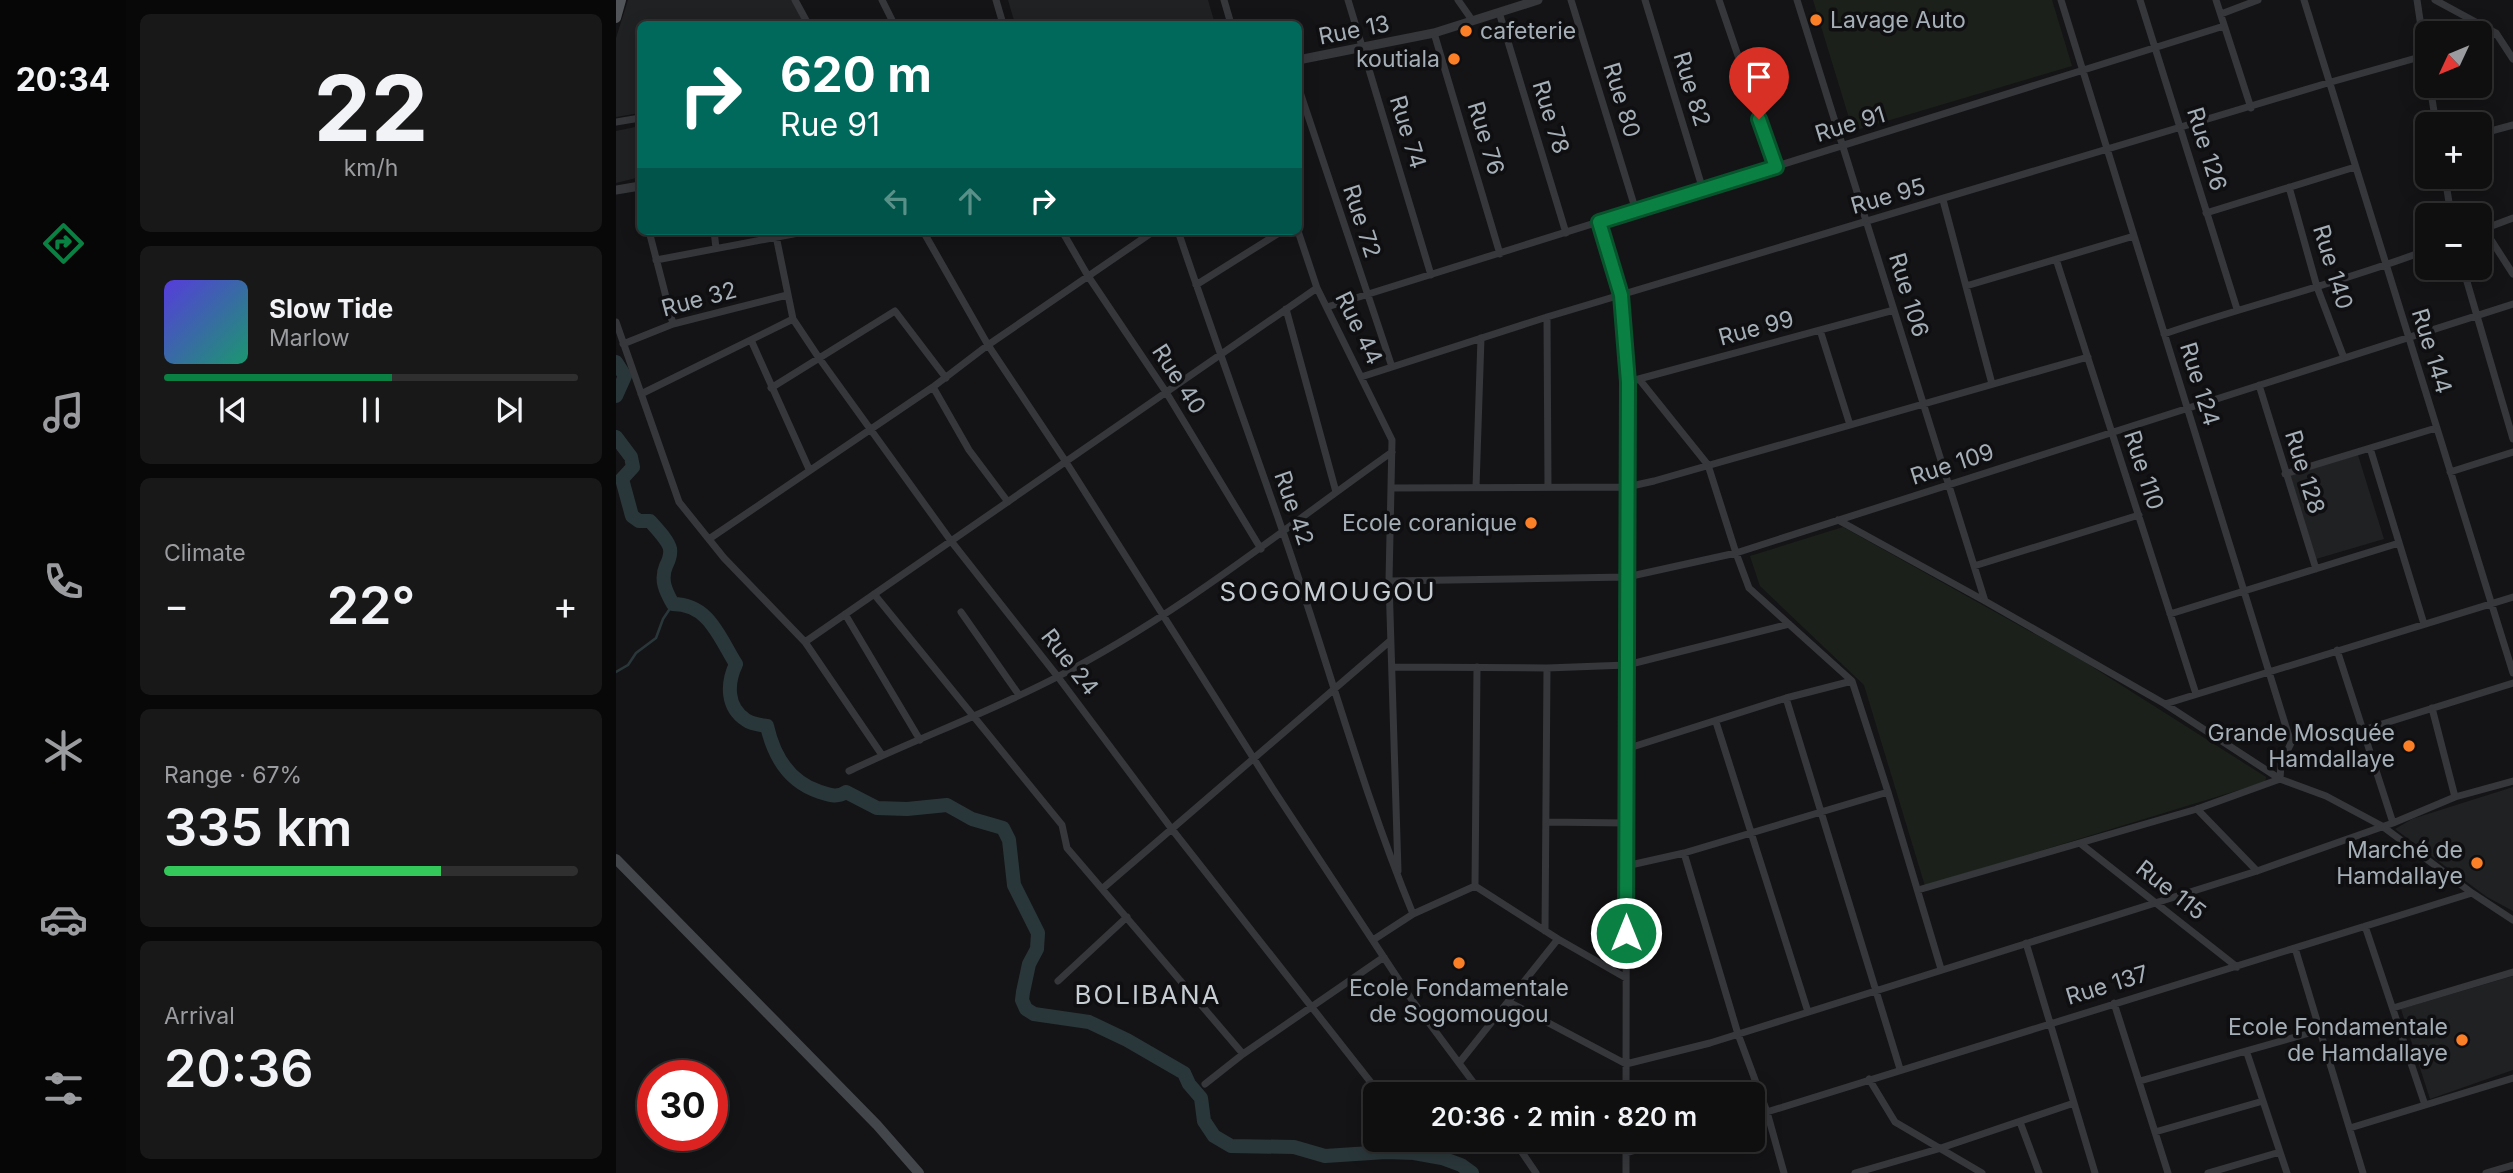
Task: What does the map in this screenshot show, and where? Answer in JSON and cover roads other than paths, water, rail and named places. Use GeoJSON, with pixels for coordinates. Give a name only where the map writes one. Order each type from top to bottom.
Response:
{"type":"FeatureCollection","features":[{"type":"Feature","properties":{"kind":"main road"},"geometry":{"type":"LineString","coordinates":[[616,18],[621,0]]}},
{"type":"Feature","properties":{"kind":"main road"},"geometry":{"type":"LineString","coordinates":[[616,859],[877,1125],[919,1173]]}},
{"type":"Feature","properties":{"kind":"street"},"geometry":{"type":"LineString","coordinates":[[795,0],[806,21]]}},
{"type":"Feature","properties":{"kind":"street"},"geometry":{"type":"LineString","coordinates":[[882,0],[892,21]]}},
{"type":"Feature","properties":{"kind":"street"},"geometry":{"type":"LineString","coordinates":[[996,0],[1002,21]]}},
{"type":"Feature","properties":{"kind":"street"},"geometry":{"type":"LineString","coordinates":[[1224,0],[1230,21]]}},
{"type":"Feature","properties":{"kind":"street","name":"Rue 74"},"geometry":{"type":"LineString","coordinates":[[1348,0],[1432,275]]}},
{"type":"Feature","properties":{"kind":"street"},"geometry":{"type":"LineString","coordinates":[[1458,0],[1472,20]]}},
{"type":"Feature","properties":{"kind":"street","name":"Rue 13"},"geometry":{"type":"LineString","coordinates":[[1302,59],[1434,33],[1538,0]]}},
{"type":"Feature","properties":{"kind":"street","name":"Rue 80"},"geometry":{"type":"LineString","coordinates":[[1571,0],[1636,211]]}},
{"type":"Feature","properties":{"kind":"street","name":"Rue 82"},"geometry":{"type":"LineString","coordinates":[[1645,0],[1703,190]]}},
{"type":"Feature","properties":{"kind":"street"},"geometry":{"type":"LineString","coordinates":[[1719,0],[1776,167]]}},
{"type":"Feature","properties":{"kind":"street","name":"Rue 106"},"geometry":{"type":"LineString","coordinates":[[1797,0],[1985,601]]}},
{"type":"Feature","properties":{"kind":"street","name":"Rue 124"},"geometry":{"type":"LineString","coordinates":[[2061,0],[2291,743],[2281,765],[2280,779]]}},
{"type":"Feature","properties":{"kind":"street","name":"Rue 126"},"geometry":{"type":"LineString","coordinates":[[2140,0],[2237,309]]}},
{"type":"Feature","properties":{"kind":"street"},"geometry":{"type":"LineString","coordinates":[[2216,0],[2251,108]]}},
{"type":"Feature","properties":{"kind":"street"},"geometry":{"type":"LineString","coordinates":[[2221,14],[2258,0]]}},
{"type":"Feature","properties":{"kind":"street","name":"Rue 144"},"geometry":{"type":"LineString","coordinates":[[2304,0],[2513,673]]}},
{"type":"Feature","properties":{"kind":"street"},"geometry":{"type":"LineString","coordinates":[[2417,0],[2420,21]]}},
{"type":"Feature","properties":{"kind":"street"},"geometry":{"type":"LineString","coordinates":[[2435,0],[2497,33],[2513,60]]}},
{"type":"Feature","properties":{"kind":"street","name":"Rue 78"},"geometry":{"type":"LineString","coordinates":[[1500,12],[1566,233]]}},
{"type":"Feature","properties":{"kind":"street","name":"Rue 91"},"geometry":{"type":"LineString","coordinates":[[1326,307],[2224,26]]}},
{"type":"Feature","properties":{"kind":"street","name":"Rue 76"},"geometry":{"type":"LineString","coordinates":[[1434,33],[1500,254]]}},
{"type":"Feature","properties":{"kind":"street"},"geometry":{"type":"LineString","coordinates":[[2492,35],[2497,33]]}},
{"type":"Feature","properties":{"kind":"street","name":"Rue 95"},"geometry":{"type":"LineString","coordinates":[[1361,377],[1548,317],[2415,59]]}},
{"type":"Feature","properties":{"kind":"street","name":"Rue 72"},"geometry":{"type":"LineString","coordinates":[[1302,98],[1392,367]]}},
{"type":"Feature","properties":{"kind":"street"},"geometry":{"type":"LineString","coordinates":[[616,122],[637,118]]}},
{"type":"Feature","properties":{"kind":"street"},"geometry":{"type":"LineString","coordinates":[[2492,131],[2513,125]]}},
{"type":"Feature","properties":{"kind":"street"},"geometry":{"type":"LineString","coordinates":[[2206,213],[2356,167]]}},
{"type":"Feature","properties":{"kind":"street","name":"Rue 140"},"geometry":{"type":"LineString","coordinates":[[2289,187],[2317,287],[2344,358]]}},
{"type":"Feature","properties":{"kind":"street"},"geometry":{"type":"LineString","coordinates":[[616,190],[637,189]]}},
{"type":"Feature","properties":{"kind":"street"},"geometry":{"type":"LineString","coordinates":[[1943,200],[1992,384]]}},
{"type":"Feature","properties":{"kind":"street"},"geometry":{"type":"LineString","coordinates":[[2492,225],[2513,218]]}},
{"type":"Feature","properties":{"kind":"street"},"geometry":{"type":"LineString","coordinates":[[1599,222],[1621,295],[1628,382],[1626,1082]]}},
{"type":"Feature","properties":{"kind":"street"},"geometry":{"type":"LineString","coordinates":[[650,235],[673,324]]}},
{"type":"Feature","properties":{"kind":"street"},"geometry":{"type":"LineString","coordinates":[[714,235],[716,248]]}},
{"type":"Feature","properties":{"kind":"street"},"geometry":{"type":"LineString","coordinates":[[656,260],[772,235]]}},
{"type":"Feature","properties":{"kind":"street","name":"Rue 24"},"geometry":{"type":"LineString","coordinates":[[776,235],[793,319],[819,358],[951,541],[1058,677],[1171,828],[1371,1082]]}},
{"type":"Feature","properties":{"kind":"street"},"geometry":{"type":"LineString","coordinates":[[925,235],[988,345],[1066,462],[1254,758],[1412,1000],[1473,1082]]}},
{"type":"Feature","properties":{"kind":"street","name":"Rue 40"},"geometry":{"type":"LineString","coordinates":[[1064,235],[1087,276],[1166,392],[1261,549]]}},
{"type":"Feature","properties":{"kind":"street"},"geometry":{"type":"LineString","coordinates":[[709,539],[946,378],[988,345],[1148,235]]}},
{"type":"Feature","properties":{"kind":"street","name":"Rue 42"},"geometry":{"type":"LineString","coordinates":[[1179,235],[1413,914]]}},
{"type":"Feature","properties":{"kind":"street"},"geometry":{"type":"LineString","coordinates":[[1196,285],[1276,235]]}},
{"type":"Feature","properties":{"kind":"street","name":"Rue 44"},"geometry":{"type":"LineString","coordinates":[[1299,235],[1317,288],[1392,440]]}},
{"type":"Feature","properties":{"kind":"street"},"geometry":{"type":"LineString","coordinates":[[1966,286],[2134,236]]}},
{"type":"Feature","properties":{"kind":"street"},"geometry":{"type":"LineString","coordinates":[[2492,244],[2513,274]]}},
{"type":"Feature","properties":{"kind":"street"},"geometry":{"type":"LineString","coordinates":[[2164,334],[2415,255]]}},
{"type":"Feature","properties":{"kind":"street","name":"Rue 110"},"geometry":{"type":"LineString","coordinates":[[2056,259],[2196,694]]}},
{"type":"Feature","properties":{"kind":"street"},"geometry":{"type":"LineString","coordinates":[[2466,280],[2513,439]]}},
{"type":"Feature","properties":{"kind":"street"},"geometry":{"type":"LineString","coordinates":[[805,642],[1317,288]]}},
{"type":"Feature","properties":{"kind":"street","name":"Rue 32"},"geometry":{"type":"LineString","coordinates":[[623,344],[673,324],[787,295]]}},
{"type":"Feature","properties":{"kind":"street","name":"Rue 109"},"geometry":{"type":"LineString","coordinates":[[1389,581],[1627,577],[1736,553],[2513,304]]}},
{"type":"Feature","properties":{"kind":"street"},"geometry":{"type":"LineString","coordinates":[[1286,309],[1336,492]]}},
{"type":"Feature","properties":{"kind":"street","name":"Rue 99"},"geometry":{"type":"LineString","coordinates":[[1628,382],[1894,310]]}},
{"type":"Feature","properties":{"kind":"street"},"geometry":{"type":"LineString","coordinates":[[771,388],[895,311],[946,378]]}},
{"type":"Feature","properties":{"kind":"street"},"geometry":{"type":"LineString","coordinates":[[1548,317],[1548,487]]}},
{"type":"Feature","properties":{"kind":"street"},"geometry":{"type":"LineString","coordinates":[[641,394],[793,319]]}},
{"type":"Feature","properties":{"kind":"street"},"geometry":{"type":"LineString","coordinates":[[616,323],[679,502],[709,539],[805,642],[882,755]]}},
{"type":"Feature","properties":{"kind":"street"},"geometry":{"type":"LineString","coordinates":[[1820,330],[1850,425]]}},
{"type":"Feature","properties":{"kind":"street"},"geometry":{"type":"LineString","coordinates":[[1476,487],[1481,338]]}},
{"type":"Feature","properties":{"kind":"street"},"geometry":{"type":"LineString","coordinates":[[751,340],[809,469]]}},
{"type":"Feature","properties":{"kind":"street"},"geometry":{"type":"LineString","coordinates":[[1391,488],[1627,487],[2088,357]]}},
{"type":"Feature","properties":{"kind":"street"},"geometry":{"type":"LineString","coordinates":[[1639,379],[1709,465],[1749,587],[1852,681],[1941,969]]}},
{"type":"Feature","properties":{"kind":"street","name":"Rue 128"},"geometry":{"type":"LineString","coordinates":[[2259,386],[2316,569]]}},
{"type":"Feature","properties":{"kind":"street"},"geometry":{"type":"LineString","coordinates":[[933,387],[969,450],[1008,502]]}},
{"type":"Feature","properties":{"kind":"street"},"geometry":{"type":"LineString","coordinates":[[2285,474],[2436,428]]}},
{"type":"Feature","properties":{"kind":"street","name":"Rue 42"},"geometry":{"type":"LineString","coordinates":[[1392,440],[1389,581],[1399,879]]}},
{"type":"Feature","properties":{"kind":"street"},"geometry":{"type":"LineString","coordinates":[[2370,448],[2424,624]]}},
{"type":"Feature","properties":{"kind":"street"},"geometry":{"type":"LineString","coordinates":[[849,771],[1058,677],[1164,615],[1261,549],[1392,452]]}},
{"type":"Feature","properties":{"kind":"street"},"geometry":{"type":"LineString","coordinates":[[2450,472],[2513,452]]}},
{"type":"Feature","properties":{"kind":"street"},"geometry":{"type":"LineString","coordinates":[[1974,566],[2139,515]]}},
{"type":"Feature","properties":{"kind":"street"},"geometry":{"type":"LineString","coordinates":[[1838,520],[2165,704],[2280,779],[2326,796],[2382,826],[2513,920]]}},
{"type":"Feature","properties":{"kind":"street"},"geometry":{"type":"LineString","coordinates":[[2170,614],[2399,543]]}},
{"type":"Feature","properties":{"kind":"street"},"geometry":{"type":"LineString","coordinates":[[874,594],[1062,825],[1067,848],[1243,1054]]}},
{"type":"Feature","properties":{"kind":"street"},"geometry":{"type":"LineString","coordinates":[[2165,704],[2513,597]]}},
{"type":"Feature","properties":{"kind":"street"},"geometry":{"type":"LineString","coordinates":[[961,612],[1018,695]]}},
{"type":"Feature","properties":{"kind":"street"},"geometry":{"type":"LineString","coordinates":[[845,614],[920,740]]}},
{"type":"Feature","properties":{"kind":"street"},"geometry":{"type":"LineString","coordinates":[[1392,667],[1547,668],[1627,665],[1789,624]]}},
{"type":"Feature","properties":{"kind":"street"},"geometry":{"type":"LineString","coordinates":[[1102,889],[1390,641]]}},
{"type":"Feature","properties":{"kind":"street"},"geometry":{"type":"LineString","coordinates":[[2337,650],[2393,823]]}},
{"type":"Feature","properties":{"kind":"street"},"geometry":{"type":"LineString","coordinates":[[1475,886],[1477,667]]}},
{"type":"Feature","properties":{"kind":"street"},"geometry":{"type":"LineString","coordinates":[[1545,931],[1547,668]]}},
{"type":"Feature","properties":{"kind":"street"},"geometry":{"type":"LineString","coordinates":[[1626,749],[1786,698],[1852,681]]}},
{"type":"Feature","properties":{"kind":"street"},"geometry":{"type":"LineString","coordinates":[[2363,730],[2513,683]]}},
{"type":"Feature","properties":{"kind":"street"},"geometry":{"type":"LineString","coordinates":[[1786,698],[1900,1069]]}},
{"type":"Feature","properties":{"kind":"street"},"geometry":{"type":"LineString","coordinates":[[2432,708],[2455,797]]}},
{"type":"Feature","properties":{"kind":"street"},"geometry":{"type":"LineString","coordinates":[[1716,722],[1808,1012]]}},
{"type":"Feature","properties":{"kind":"street"},"geometry":{"type":"LineString","coordinates":[[1918,890],[2197,809],[2280,779]]}},
{"type":"Feature","properties":{"kind":"street"},"geometry":{"type":"LineString","coordinates":[[1509,1002],[1626,1064],[1738,1034],[2257,871],[2393,823],[2455,797],[2513,781]]}},
{"type":"Feature","properties":{"kind":"street"},"geometry":{"type":"LineString","coordinates":[[1626,866],[1684,853],[1888,792]]}},
{"type":"Feature","properties":{"kind":"street"},"geometry":{"type":"LineString","coordinates":[[2197,809],[2257,871]]}},
{"type":"Feature","properties":{"kind":"street"},"geometry":{"type":"LineString","coordinates":[[1546,822],[1626,823]]}},
{"type":"Feature","properties":{"kind":"street","name":"Rue 115"},"geometry":{"type":"LineString","coordinates":[[2081,844],[2236,967]]}},
{"type":"Feature","properties":{"kind":"street"},"geometry":{"type":"LineString","coordinates":[[1684,853],[1738,1034],[1767,1112],[1784,1173]]}},
{"type":"Feature","properties":{"kind":"street"},"geometry":{"type":"LineString","coordinates":[[1373,940],[1413,914],[1475,886]]}},
{"type":"Feature","properties":{"kind":"street"},"geometry":{"type":"LineString","coordinates":[[1475,886],[1626,978]]}},
{"type":"Feature","properties":{"kind":"street","name":"Rue 137"},"geometry":{"type":"LineString","coordinates":[[1767,1112],[2472,893]]}},
{"type":"Feature","properties":{"kind":"street"},"geometry":{"type":"LineString","coordinates":[[1059,981],[1127,918]]}},
{"type":"Feature","properties":{"kind":"street"},"geometry":{"type":"LineString","coordinates":[[2365,926],[2425,1105]]}},
{"type":"Feature","properties":{"kind":"street"},"geometry":{"type":"LineString","coordinates":[[1459,1063],[1559,939]]}},
{"type":"Feature","properties":{"kind":"street"},"geometry":{"type":"LineString","coordinates":[[2026,943],[2095,1173]]}},
{"type":"Feature","properties":{"kind":"street"},"geometry":{"type":"LineString","coordinates":[[2295,948],[2363,1173]]}},
{"type":"Feature","properties":{"kind":"street"},"geometry":{"type":"LineString","coordinates":[[1205,1084],[1243,1054],[1384,957]]}},
{"type":"Feature","properties":{"kind":"street"},"geometry":{"type":"LineString","coordinates":[[2393,1008],[2513,972]]}},
{"type":"Feature","properties":{"kind":"street"},"geometry":{"type":"LineString","coordinates":[[2114,1003],[2168,1173]]}},
{"type":"Feature","properties":{"kind":"street"},"geometry":{"type":"LineString","coordinates":[[2140,1082],[2248,1053],[2320,1030]]}},
{"type":"Feature","properties":{"kind":"street"},"geometry":{"type":"LineString","coordinates":[[2248,1053],[2287,1173]]}},
{"type":"Feature","properties":{"kind":"street"},"geometry":{"type":"LineString","coordinates":[[2350,1128],[2513,1078]]}},
{"type":"Feature","properties":{"kind":"street"},"geometry":{"type":"LineString","coordinates":[[1869,1079],[1895,1122],[1982,1173]]}},
{"type":"Feature","properties":{"kind":"street"},"geometry":{"type":"LineString","coordinates":[[2155,1132],[2263,1101]]}},
{"type":"Feature","properties":{"kind":"street"},"geometry":{"type":"LineString","coordinates":[[1855,1173],[1872,1171],[2074,1103]]}},
{"type":"Feature","properties":{"kind":"street"},"geometry":{"type":"LineString","coordinates":[[2020,1122],[2039,1173]]}},
{"type":"Feature","properties":{"kind":"street"},"geometry":{"type":"LineString","coordinates":[[1522,1152],[1536,1173]]}},
{"type":"Feature","properties":{"kind":"street"},"geometry":{"type":"LineString","coordinates":[[1626,1173],[1626,1153],[1629,1152]]}},
{"type":"Feature","properties":{"kind":"street"},"geometry":{"type":"LineString","coordinates":[[2207,1173],[2280,1152]]}},
{"type":"Feature","properties":{"kind":"street"},"geometry":{"type":"LineString","coordinates":[[2486,1173],[2513,1165]]}},
{"type":"Feature","properties":{"kind":"waterway"},"geometry":{"type":"LineString","coordinates":[[616,362],[625,376],[616,396]]}},
{"type":"Feature","properties":{"kind":"waterway"},"geometry":{"type":"LineString","coordinates":[[616,437],[631,457],[633,467],[622,479],[632,516],[639,521],[650,521],[669,546],[670,555],[664,576],[670,599],[673,604],[696,610],[712,624],[736,664],[730,687],[735,708],[739,715],[748,721],[767,726],[774,748],[791,775],[809,788],[830,795],[846,792],[877,808],[907,809],[947,805],[972,819],[1003,828],[1009,840],[1014,885],[1038,933],[1037,949],[1029,964],[1023,992],[1022,1000],[1026,1009],[1034,1014],[1089,1022],[1127,1040],[1184,1073],[1201,1098],[1204,1121],[1214,1136],[1231,1146],[1294,1147],[1325,1156],[1414,1153],[1442,1158],[1461,1165],[1472,1173]]}},
{"type":"Feature","properties":{"kind":"waterway"},"geometry":{"type":"LineString","coordinates":[[616,672],[628,665],[636,653],[656,638],[663,619],[673,604]]}},
{"type":"Feature","properties":{"kind":"place","name":"Lavage Auto"},"geometry":{"type":"Point","coordinates":[1816,20]}},
{"type":"Feature","properties":{"kind":"place","name":"cafeterie"},"geometry":{"type":"Point","coordinates":[1466,31]}},
{"type":"Feature","properties":{"kind":"place","name":"koutiala"},"geometry":{"type":"Point","coordinates":[1454,59]}},
{"type":"Feature","properties":{"kind":"place","name":"Ecole coranique"},"geometry":{"type":"Point","coordinates":[1531,523]}},
{"type":"Feature","properties":{"kind":"place","name":"Grande Mosquée Hamdallaye"},"geometry":{"type":"Point","coordinates":[2409,746]}},
{"type":"Feature","properties":{"kind":"place","name":"Marché de Hamdallaye"},"geometry":{"type":"Point","coordinates":[2477,863]}},
{"type":"Feature","properties":{"kind":"place","name":"Ecole Fondamentale de Sogomougou"},"geometry":{"type":"Point","coordinates":[1459,963]}},
{"type":"Feature","properties":{"kind":"place","name":"Ecole Fondamentale de Hamdallaye"},"geometry":{"type":"Point","coordinates":[2462,1040]}},
{"type":"Feature","properties":{"kind":"district","name":"SOGOMOUGOU"},"geometry":{"type":"Point","coordinates":[1328,591]}},
{"type":"Feature","properties":{"kind":"district","name":"BOLIBANA"},"geometry":{"type":"Point","coordinates":[1148,994]}}]}
